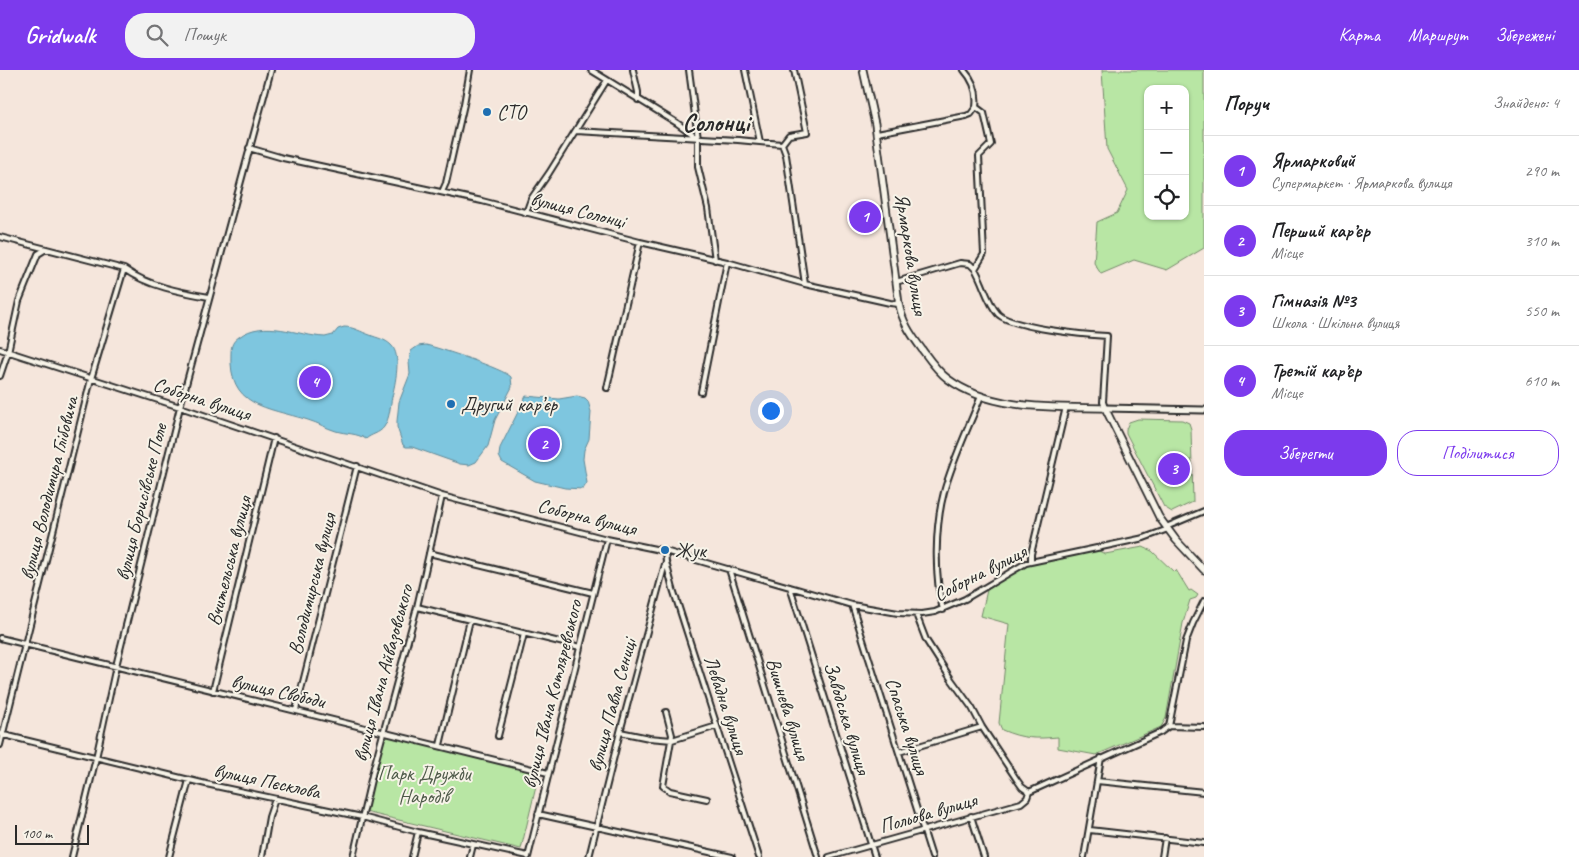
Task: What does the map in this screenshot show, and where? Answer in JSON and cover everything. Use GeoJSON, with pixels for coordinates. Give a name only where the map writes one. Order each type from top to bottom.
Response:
{"type":"FeatureCollection","features":[{"type":"Feature","properties":{"kind":"main road","name":"Ярмаркова вулиця"},"geometry":{"type":"LineString","coordinates":[[863,70],[876,134],[899,304],[905,325],[938,370],[957,385],[981,396],[1016,404],[1105,408]]}},
{"type":"Feature","properties":{"kind":"main road"},"geometry":{"type":"LineString","coordinates":[[1105,408],[1153,506],[1167,528],[1204,570]]}},
{"type":"Feature","properties":{"kind":"street","name":"вулиця Борисівське Поле"},"geometry":{"type":"LineString","coordinates":[[72,857],[116,666],[180,407],[271,70]]}},
{"type":"Feature","properties":{"kind":"street"},"geometry":{"type":"LineString","coordinates":[[442,192],[446,183],[470,70]]}},
{"type":"Feature","properties":{"kind":"street"},"geometry":{"type":"LineString","coordinates":[[592,70],[698,138]]}},
{"type":"Feature","properties":{"kind":"street"},"geometry":{"type":"LineString","coordinates":[[633,70],[638,100]]}},
{"type":"Feature","properties":{"kind":"street"},"geometry":{"type":"LineString","coordinates":[[689,70],[698,138],[698,167],[708,208],[715,260]]}},
{"type":"Feature","properties":{"kind":"street"},"geometry":{"type":"LineString","coordinates":[[745,70],[760,142]]}},
{"type":"Feature","properties":{"kind":"street"},"geometry":{"type":"LineString","coordinates":[[782,144],[789,135],[807,132],[794,70]]}},
{"type":"Feature","properties":{"kind":"street"},"geometry":{"type":"LineString","coordinates":[[876,134],[971,114],[976,107],[977,96],[975,86],[964,70]]}},
{"type":"Feature","properties":{"kind":"street"},"geometry":{"type":"LineString","coordinates":[[526,213],[531,198],[576,131],[607,80]]}},
{"type":"Feature","properties":{"kind":"street"},"geometry":{"type":"LineString","coordinates":[[975,269],[984,254],[979,156],[991,144],[984,113],[976,107]]}},
{"type":"Feature","properties":{"kind":"street"},"geometry":{"type":"LineString","coordinates":[[576,131],[782,144]]}},
{"type":"Feature","properties":{"kind":"street"},"geometry":{"type":"LineString","coordinates":[[782,144],[786,154],[806,284]]}},
{"type":"Feature","properties":{"kind":"street","name":"вулиця Солонці"},"geometry":{"type":"LineString","coordinates":[[249,148],[283,158],[482,201],[806,284],[899,304]]}},
{"type":"Feature","properties":{"kind":"street"},"geometry":{"type":"LineString","coordinates":[[0,237],[124,269],[135,277],[168,288],[209,297]]}},
{"type":"Feature","properties":{"kind":"street"},"geometry":{"type":"LineString","coordinates":[[607,388],[640,242]]}},
{"type":"Feature","properties":{"kind":"street"},"geometry":{"type":"LineString","coordinates":[[0,376],[8,352],[19,301],[38,254],[48,249]]}},
{"type":"Feature","properties":{"kind":"street"},"geometry":{"type":"LineString","coordinates":[[701,392],[726,262]]}},
{"type":"Feature","properties":{"kind":"street"},"geometry":{"type":"LineString","coordinates":[[896,282],[960,263],[970,264],[975,269],[996,310],[1006,319],[1070,333],[1107,336],[1105,408]]}},
{"type":"Feature","properties":{"kind":"street","name":"вулиця Володимира Глібовича"},"geometry":{"type":"LineString","coordinates":[[0,745],[92,379],[124,269]]}},
{"type":"Feature","properties":{"kind":"street","name":"Соборна вулиця"},"geometry":{"type":"LineString","coordinates":[[0,350],[274,438],[442,496],[606,539],[665,551],[852,605],[898,613],[931,613],[942,610],[1031,561],[1144,538],[1204,511]]}},
{"type":"Feature","properties":{"kind":"street"},"geometry":{"type":"LineString","coordinates":[[942,610],[937,560],[942,500],[981,396]]}},
{"type":"Feature","properties":{"kind":"street"},"geometry":{"type":"LineString","coordinates":[[1031,561],[1030,554],[1066,407]]}},
{"type":"Feature","properties":{"kind":"street","name":"Ярмаркова вулиця"},"geometry":{"type":"LineString","coordinates":[[1105,408],[1204,410]]}},
{"type":"Feature","properties":{"kind":"street","name":"Вчительська вулиця"},"geometry":{"type":"LineString","coordinates":[[213,691],[274,438]]}},
{"type":"Feature","properties":{"kind":"street","name":"Володимирська вулиця"},"geometry":{"type":"LineString","coordinates":[[296,710],[357,466]]}},
{"type":"Feature","properties":{"kind":"street","name":"вулиця Івана Айвазовського"},"geometry":{"type":"LineString","coordinates":[[353,857],[417,607],[442,496]]}},
{"type":"Feature","properties":{"kind":"street","name":"вулиця Івана Котляревського"},"geometry":{"type":"LineString","coordinates":[[528,857],[606,539]]}},
{"type":"Feature","properties":{"kind":"street"},"geometry":{"type":"LineString","coordinates":[[665,551],[666,562]]}},
{"type":"Feature","properties":{"kind":"street"},"geometry":{"type":"LineString","coordinates":[[429,553],[593,593]]}},
{"type":"Feature","properties":{"kind":"street","name":"Левадна вулиця"},"geometry":{"type":"LineString","coordinates":[[666,562],[759,857]]}},
{"type":"Feature","properties":{"kind":"street","name":"вулиця Павла Сениці"},"geometry":{"type":"LineString","coordinates":[[589,857],[620,732],[666,562]]}},
{"type":"Feature","properties":{"kind":"street","name":"Вишнева вулиця"},"geometry":{"type":"LineString","coordinates":[[729,569],[818,857]]}},
{"type":"Feature","properties":{"kind":"street","name":"Заводська вулиця"},"geometry":{"type":"LineString","coordinates":[[790,587],[875,857]]}},
{"type":"Feature","properties":{"kind":"street"},"geometry":{"type":"LineString","coordinates":[[1204,601],[1186,640],[1169,726],[1204,727]]}},
{"type":"Feature","properties":{"kind":"street","name":"Спаська вулиця"},"geometry":{"type":"LineString","coordinates":[[852,605],[932,857]]}},
{"type":"Feature","properties":{"kind":"street"},"geometry":{"type":"LineString","coordinates":[[417,607],[580,648]]}},
{"type":"Feature","properties":{"kind":"street"},"geometry":{"type":"LineString","coordinates":[[916,614],[926,640],[972,708],[982,727],[1017,780],[1029,792]]}},
{"type":"Feature","properties":{"kind":"street"},"geometry":{"type":"LineString","coordinates":[[440,745],[470,620]]}},
{"type":"Feature","properties":{"kind":"street"},"geometry":{"type":"LineString","coordinates":[[498,736],[524,634]]}},
{"type":"Feature","properties":{"kind":"street","name":"вулиця Свободи"},"geometry":{"type":"LineString","coordinates":[[0,638],[548,772]]}},
{"type":"Feature","properties":{"kind":"street"},"geometry":{"type":"LineString","coordinates":[[666,712],[672,732],[672,740],[663,786],[670,790],[707,799]]}},
{"type":"Feature","properties":{"kind":"street"},"geometry":{"type":"LineString","coordinates":[[620,732],[649,738],[672,740],[717,726]]}},
{"type":"Feature","properties":{"kind":"street","name":"Польова вулиця"},"geometry":{"type":"LineString","coordinates":[[829,857],[1021,803],[1028,798],[1029,792],[1161,732],[1169,726]]}},
{"type":"Feature","properties":{"kind":"street"},"geometry":{"type":"LineString","coordinates":[[899,752],[982,727]]}},
{"type":"Feature","properties":{"kind":"street","name":"вулиця Пєсклова"},"geometry":{"type":"LineString","coordinates":[[2,735],[189,780],[528,857]]}},
{"type":"Feature","properties":{"kind":"street"},"geometry":{"type":"LineString","coordinates":[[1084,857],[1101,758]]}},
{"type":"Feature","properties":{"kind":"street"},"geometry":{"type":"LineString","coordinates":[[169,857],[189,780]]}},
{"type":"Feature","properties":{"kind":"street"},"geometry":{"type":"LineString","coordinates":[[1097,781],[1204,792]]}},
{"type":"Feature","properties":{"kind":"street"},"geometry":{"type":"LineString","coordinates":[[262,857],[270,813],[275,799]]}},
{"type":"Feature","properties":{"kind":"street"},"geometry":{"type":"LineString","coordinates":[[538,814],[732,857]]}},
{"type":"Feature","properties":{"kind":"street"},"geometry":{"type":"LineString","coordinates":[[971,816],[984,857]]}},
{"type":"Feature","properties":{"kind":"street"},"geometry":{"type":"LineString","coordinates":[[1090,830],[1204,843]]}},
{"type":"Feature","properties":{"kind":"street"},"geometry":{"type":"LineString","coordinates":[[412,857],[418,832]]}},
{"type":"Feature","properties":{"kind":"street"},"geometry":{"type":"LineString","coordinates":[[1162,857],[1165,838]]}},
{"type":"Feature","properties":{"kind":"street"},"geometry":{"type":"LineString","coordinates":[[470,857],[473,845]]}},
{"type":"Feature","properties":{"kind":"green space"},"geometry":{"type":"Polygon","coordinates":[[[1102,70],[1204,70],[1204,248],[1167,270],[1134,260],[1101,274],[1094,263],[1097,222],[1117,213],[1128,190],[1107,149],[1102,70]]]}},
{"type":"Feature","properties":{"kind":"green space"},"geometry":{"type":"Polygon","coordinates":[[[1138,419],[1182,420],[1189,423],[1191,429],[1193,502],[1172,512],[1164,507],[1126,433],[1129,422],[1138,419]]]}},
{"type":"Feature","properties":{"kind":"green space"},"geometry":{"type":"Polygon","coordinates":[[[1143,547],[1152,551],[1174,572],[1176,570],[1189,591],[1191,590],[1198,595],[1190,600],[1183,623],[1166,718],[1161,727],[1096,755],[1058,748],[1058,737],[1030,738],[1002,730],[999,723],[1009,624],[981,616],[987,590],[1026,565],[1097,550],[1105,554],[1143,547]]]}},
{"type":"Feature","properties":{"kind":"green space","name":"Парк Дружби Народів"},"geometry":{"type":"Polygon","coordinates":[[[385,733],[540,770],[521,849],[365,812],[385,733]]]}},
{"type":"Feature","properties":{"kind":"water"},"geometry":{"type":"Polygon","coordinates":[[[344,327],[386,341],[391,345],[396,356],[396,377],[388,420],[382,429],[366,439],[264,407],[243,395],[236,384],[232,371],[231,348],[239,337],[259,329],[270,328],[325,337],[333,335],[338,329],[344,327]]]}},
{"type":"Feature","properties":{"kind":"water","name":"Другий кар’єр"},"geometry":{"type":"Polygon","coordinates":[[[426,345],[484,364],[511,377],[512,387],[495,420],[488,446],[476,462],[469,465],[460,464],[403,445],[397,427],[399,402],[410,374],[409,362],[411,351],[418,346],[426,345]]]}},
{"type":"Feature","properties":{"kind":"water"},"geometry":{"type":"Polygon","coordinates":[[[526,396],[559,399],[577,396],[588,401],[591,412],[589,439],[584,450],[583,459],[587,483],[583,489],[565,488],[535,481],[502,462],[499,456],[500,448],[526,396]]]}},
{"type":"Feature","properties":{"kind":"place","name":"СТО"},"geometry":{"type":"Point","coordinates":[487,112]}},
{"type":"Feature","properties":{"kind":"place","name":"Ярмарковий"},"geometry":{"type":"Point","coordinates":[865,217]}},
{"type":"Feature","properties":{"kind":"place","name":"Третій кар’єр"},"geometry":{"type":"Point","coordinates":[315,382]}},
{"type":"Feature","properties":{"kind":"place","name":"Другий кар’єр"},"geometry":{"type":"Point","coordinates":[451,404]}},
{"type":"Feature","properties":{"kind":"place","name":"Перший кар’єр"},"geometry":{"type":"Point","coordinates":[544,444]}},
{"type":"Feature","properties":{"kind":"place","name":"Гімназія №3"},"geometry":{"type":"Point","coordinates":[1174,469]}},
{"type":"Feature","properties":{"kind":"place","name":"Жук"},"geometry":{"type":"Point","coordinates":[665,550]}},
{"type":"Feature","properties":{"kind":"district","name":"Солонці"},"geometry":{"type":"Point","coordinates":[716,123]}}]}
